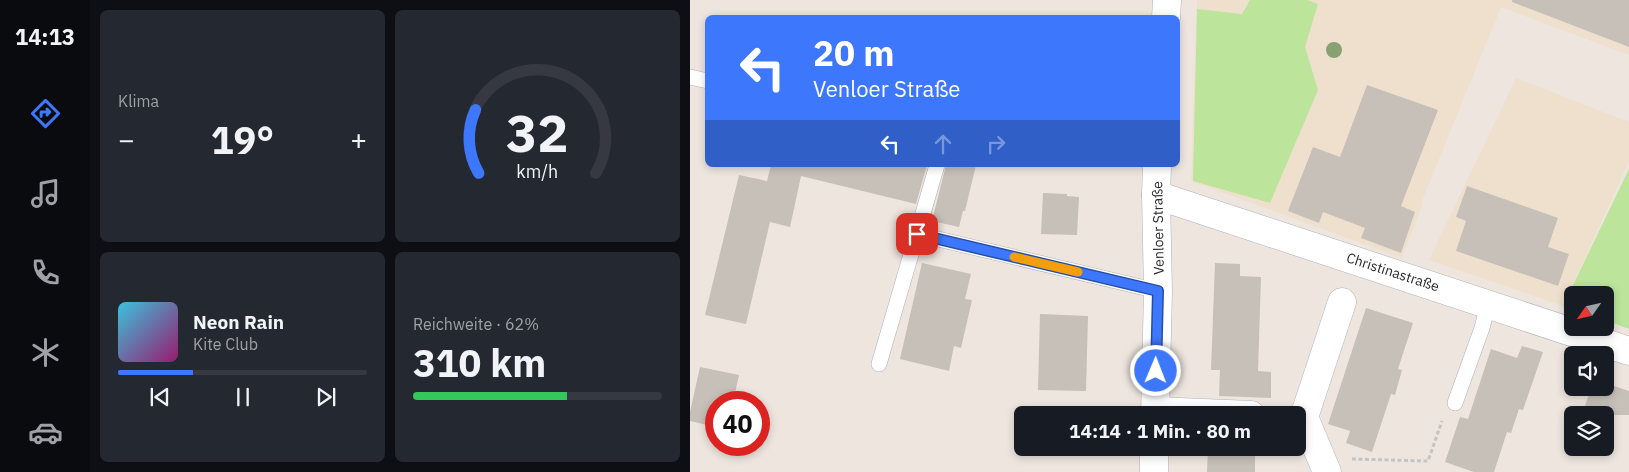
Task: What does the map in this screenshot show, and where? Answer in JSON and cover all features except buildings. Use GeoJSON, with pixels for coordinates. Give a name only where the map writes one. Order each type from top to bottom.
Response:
{"type":"FeatureCollection","features":[{"type":"Feature","properties":{"kind":"street"},"geometry":{"type":"LineString","coordinates":[[1166,15],[1167,0]]}},
{"type":"Feature","properties":{"kind":"street","name":"Venloer Straße"},"geometry":{"type":"LineString","coordinates":[[1155,406],[1158,291],[1156,195],[1158,167]]}},
{"type":"Feature","properties":{"kind":"street","name":"Christinastraße"},"geometry":{"type":"LineString","coordinates":[[1156,195],[1629,351]]}},
{"type":"Feature","properties":{"kind":"street"},"geometry":{"type":"LineString","coordinates":[[1305,406],[1342,302]]}},
{"type":"Feature","properties":{"kind":"street"},"geometry":{"type":"LineString","coordinates":[[1306,427],[1325,467]]}},
{"type":"Feature","properties":{"kind":"street"},"geometry":{"type":"LineString","coordinates":[[1154,456],[1154,472]]}},
{"type":"Feature","properties":{"kind":"lane"},"geometry":{"type":"LineString","coordinates":[[690,77],[705,80]]}},
{"type":"Feature","properties":{"kind":"lane"},"geometry":{"type":"LineString","coordinates":[[879,364],[937,167]]}},
{"type":"Feature","properties":{"kind":"lane","name":"Venloer Straße"},"geometry":{"type":"LineString","coordinates":[[917,234],[1158,291]]}},
{"type":"Feature","properties":{"kind":"lane"},"geometry":{"type":"LineString","coordinates":[[1455,403],[1482,328],[1488,304]]}},
{"type":"Feature","properties":{"kind":"path"},"geometry":{"type":"LineString","coordinates":[[1325,467],[1336,459],[1428,461],[1446,410],[1455,403]]}},
{"type":"Feature","properties":{"kind":"shaded area"},"geometry":{"type":"Polygon","coordinates":[[[1197,0],[1629,0],[1629,55],[1501,7],[1422,201],[1422,206],[1402,258],[1191,181],[1197,0]]]}},
{"type":"Feature","properties":{"kind":"shaded area"},"geometry":{"type":"Polygon","coordinates":[[[1516,78],[1629,122],[1629,161],[1572,286],[1564,286],[1563,306],[1429,260],[1516,78]]]}},
{"type":"Feature","properties":{"kind":"green space"},"geometry":{"type":"Polygon","coordinates":[[[1250,0],[1307,0],[1318,4],[1305,47],[1318,90],[1270,203],[1193,181],[1197,9],[1242,14],[1250,0]]]}},
{"type":"Feature","properties":{"kind":"green space"},"geometry":{"type":"Polygon","coordinates":[[[1629,169],[1629,329],[1614,323],[1614,286],[1573,286],[1629,169]]]}},
{"type":"Feature","properties":{"kind":"slow traffic"},"geometry":{"type":"LineString","coordinates":[[1014,257],[1078,272]]}},
{"type":"Feature","properties":{"kind":"route"},"geometry":{"type":"LineString","coordinates":[[917,234],[1158,291],[1156,371]]}}]}
